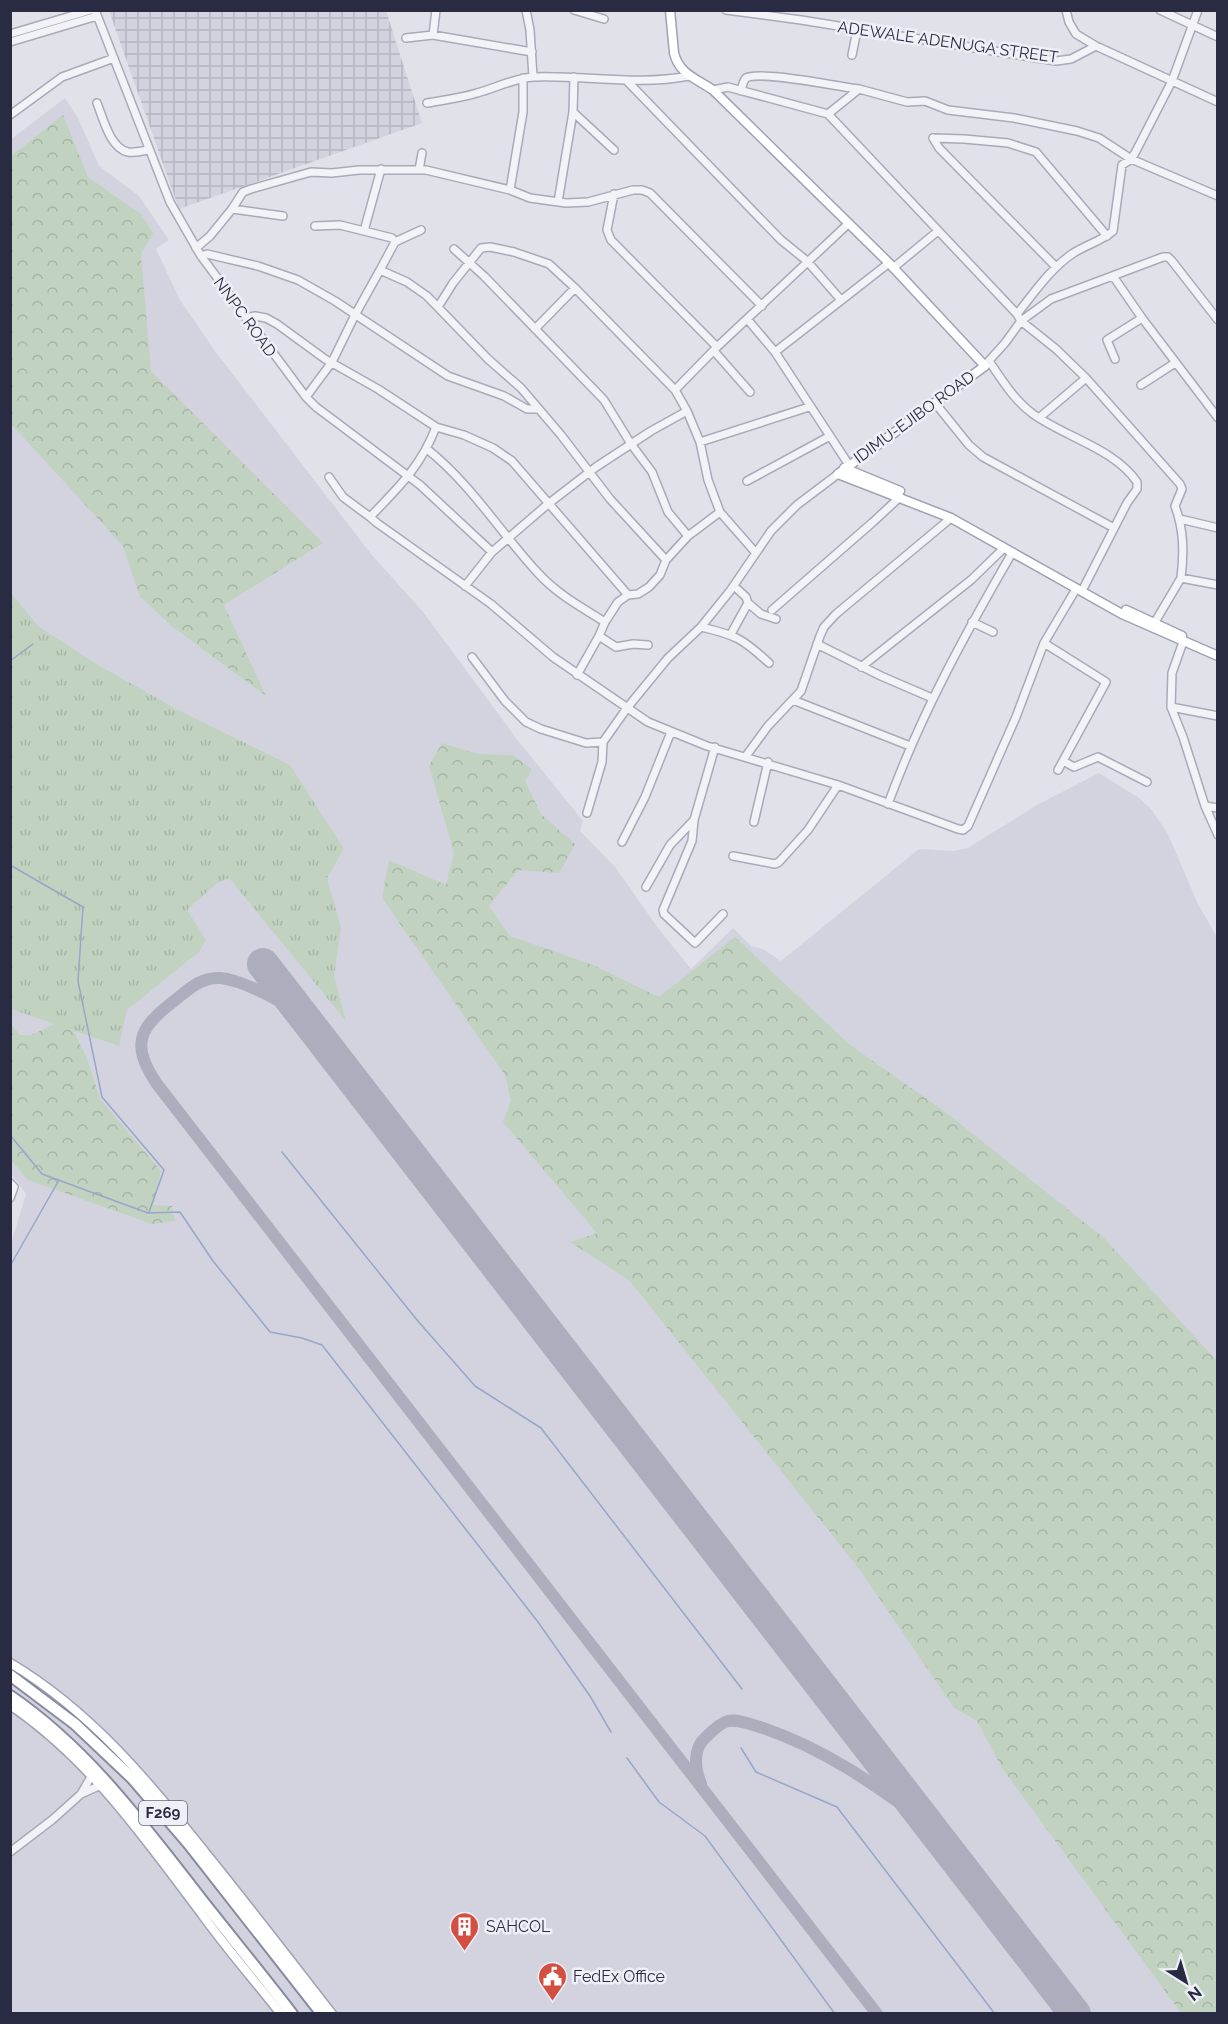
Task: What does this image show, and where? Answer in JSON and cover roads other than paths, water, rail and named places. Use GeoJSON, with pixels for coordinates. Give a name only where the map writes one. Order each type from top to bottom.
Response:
{"type":"FeatureCollection","features":[{"type":"Feature","properties":{"kind":"highway","name":"F269"},"geometry":{"type":"LineString","coordinates":[[10,1675],[63,1714],[118,1764],[158,1807],[263,1932],[322,2013]]}},
{"type":"Feature","properties":{"kind":"highway","name":"F269"},"geometry":{"type":"LineString","coordinates":[[10,1696],[31,1710],[55,1731],[105,1780],[292,2013]]}},
{"type":"Feature","properties":{"kind":"main road"},"geometry":{"type":"LineString","coordinates":[[670,10],[676,60],[689,76]]}},
{"type":"Feature","properties":{"kind":"main road","name":"IDIMU-EJIBO ROAD"},"geometry":{"type":"LineString","coordinates":[[689,76],[713,90],[987,363],[935,404],[887,435],[844,469]]}},
{"type":"Feature","properties":{"kind":"main road","name":"IDIMU-EJIBO ROAD"},"geometry":{"type":"LineString","coordinates":[[844,469],[900,497],[941,511],[1080,588],[1218,651]]}},
{"type":"Feature","properties":{"kind":"main road","name":"IDIMU-EJIBO ROAD"},"geometry":{"type":"LineString","coordinates":[[844,469],[941,511],[993,538],[1122,614],[1218,656]]}},
{"type":"Feature","properties":{"kind":"main road"},"geometry":{"type":"LineString","coordinates":[[10,1663],[74,1709],[125,1756],[161,1797],[263,1932],[332,2013]]}},
{"type":"Feature","properties":{"kind":"main road"},"geometry":{"type":"LineString","coordinates":[[10,1705],[49,1734],[92,1775],[123,1809],[214,1931],[240,1960],[280,2013]]}},
{"type":"Feature","properties":{"kind":"main road"},"geometry":{"type":"LineString","coordinates":[[232,1939],[240,1960]]}},
{"type":"Feature","properties":{"kind":"street"},"geometry":{"type":"LineString","coordinates":[[433,35],[436,10]]}},
{"type":"Feature","properties":{"kind":"street"},"geometry":{"type":"LineString","coordinates":[[526,10],[533,77]]}},
{"type":"Feature","properties":{"kind":"street"},"geometry":{"type":"LineString","coordinates":[[574,10],[604,19]]}},
{"type":"Feature","properties":{"kind":"street","name":"ADEWALE ADENUGA STREET"},"geometry":{"type":"LineString","coordinates":[[726,10],[1056,61],[1071,59],[1096,46]]}},
{"type":"Feature","properties":{"kind":"street"},"geometry":{"type":"LineString","coordinates":[[801,10],[801,20]]}},
{"type":"Feature","properties":{"kind":"street"},"geometry":{"type":"LineString","coordinates":[[1066,10],[1069,22],[1076,34],[1096,46],[1218,102]]}},
{"type":"Feature","properties":{"kind":"street"},"geometry":{"type":"LineString","coordinates":[[1160,10],[1218,37]]}},
{"type":"Feature","properties":{"kind":"street"},"geometry":{"type":"LineString","coordinates":[[329,477],[343,497],[491,604],[577,675],[648,722],[715,747],[838,785],[963,830],[968,826],[1016,717],[1044,643],[1080,588],[1137,489],[1137,482],[1120,463],[1039,418],[1013,395],[987,363],[1056,267],[1071,254],[1107,236],[1114,228],[1122,165],[1131,159],[1172,81],[1198,10]]}},
{"type":"Feature","properties":{"kind":"street"},"geometry":{"type":"LineString","coordinates":[[10,34],[95,12]]}},
{"type":"Feature","properties":{"kind":"street"},"geometry":{"type":"LineString","coordinates":[[10,42],[95,12]]}},
{"type":"Feature","properties":{"kind":"street","name":"NNPC ROAD"},"geometry":{"type":"LineString","coordinates":[[95,12],[170,202],[201,256],[246,318],[306,397],[322,412],[408,476],[492,552]]}},
{"type":"Feature","properties":{"kind":"street"},"geometry":{"type":"LineString","coordinates":[[852,55],[857,30]]}},
{"type":"Feature","properties":{"kind":"street"},"geometry":{"type":"LineString","coordinates":[[406,38],[433,35],[532,52]]}},
{"type":"Feature","properties":{"kind":"street"},"geometry":{"type":"LineString","coordinates":[[10,116],[62,77],[114,58]]}},
{"type":"Feature","properties":{"kind":"street"},"geometry":{"type":"LineString","coordinates":[[427,103],[476,93],[533,77],[606,78],[628,82],[664,81],[689,76]]}},
{"type":"Feature","properties":{"kind":"street"},"geometry":{"type":"LineString","coordinates":[[741,91],[748,77],[781,77],[859,89],[908,102],[925,101],[948,110],[1014,118],[1077,131],[1099,138],[1131,159],[1218,196]]}},
{"type":"Feature","properties":{"kind":"street"},"geometry":{"type":"LineString","coordinates":[[510,190],[523,112],[524,78]]}},
{"type":"Feature","properties":{"kind":"street"},"geometry":{"type":"LineString","coordinates":[[558,202],[573,112],[574,78]]}},
{"type":"Feature","properties":{"kind":"street"},"geometry":{"type":"LineString","coordinates":[[628,82],[781,240],[807,261],[841,300]]}},
{"type":"Feature","properties":{"kind":"street"},"geometry":{"type":"LineString","coordinates":[[713,90],[728,87],[828,114],[1019,317],[1086,378],[1180,484],[1182,489],[1175,506],[1180,519],[1184,554],[1181,578],[1155,622]]}},
{"type":"Feature","properties":{"kind":"street"},"geometry":{"type":"LineString","coordinates":[[828,114],[859,89]]}},
{"type":"Feature","properties":{"kind":"street"},"geometry":{"type":"LineString","coordinates":[[97,103],[109,132],[122,149],[127,152],[148,150]]}},
{"type":"Feature","properties":{"kind":"street"},"geometry":{"type":"LineString","coordinates":[[573,112],[614,150]]}},
{"type":"Feature","properties":{"kind":"street"},"geometry":{"type":"LineString","coordinates":[[1056,267],[939,148],[933,138],[999,142],[1036,152],[1107,236]]}},
{"type":"Feature","properties":{"kind":"street"},"geometry":{"type":"LineString","coordinates":[[419,170],[422,153]]}},
{"type":"Feature","properties":{"kind":"street"},"geometry":{"type":"LineString","coordinates":[[364,231],[381,170]]}},
{"type":"Feature","properties":{"kind":"street"},"geometry":{"type":"LineString","coordinates":[[196,248],[210,236],[243,192],[311,172],[419,170],[510,190],[530,198],[558,202],[588,202],[614,194],[642,190],[650,193],[762,306]]}},
{"type":"Feature","properties":{"kind":"street"},"geometry":{"type":"LineString","coordinates":[[614,194],[607,230],[611,240],[716,349],[750,392]]}},
{"type":"Feature","properties":{"kind":"street"},"geometry":{"type":"LineString","coordinates":[[232,209],[283,216]]}},
{"type":"Feature","properties":{"kind":"street"},"geometry":{"type":"LineString","coordinates":[[675,390],[849,223]]}},
{"type":"Feature","properties":{"kind":"street"},"geometry":{"type":"LineString","coordinates":[[315,226],[340,225],[392,238],[395,242]]}},
{"type":"Feature","properties":{"kind":"street"},"geometry":{"type":"LineString","coordinates":[[306,397],[332,362],[354,315],[395,242],[421,230]]}},
{"type":"Feature","properties":{"kind":"street"},"geometry":{"type":"LineString","coordinates":[[775,352],[841,300],[938,231]]}},
{"type":"Feature","properties":{"kind":"street"},"geometry":{"type":"LineString","coordinates":[[438,307],[478,251],[486,247],[542,260],[576,288],[675,390],[700,442],[708,480],[720,512],[755,552]]}},
{"type":"Feature","properties":{"kind":"street"},"geometry":{"type":"LineString","coordinates":[[454,249],[484,276],[604,400],[631,444],[652,472],[668,512],[688,536]]}},
{"type":"Feature","properties":{"kind":"street"},"geometry":{"type":"LineString","coordinates":[[201,256],[207,254],[287,275],[322,293],[448,376],[504,396],[526,409],[538,409]]}},
{"type":"Feature","properties":{"kind":"street"},"geometry":{"type":"LineString","coordinates":[[1019,317],[1051,299],[1163,257],[1168,258],[1218,320]]}},
{"type":"Feature","properties":{"kind":"street"},"geometry":{"type":"LineString","coordinates":[[380,270],[418,289],[488,360],[521,388],[590,471],[610,499],[666,560]]}},
{"type":"Feature","properties":{"kind":"street"},"geometry":{"type":"LineString","coordinates":[[1113,276],[1175,363],[1218,418]]}},
{"type":"Feature","properties":{"kind":"street"},"geometry":{"type":"LineString","coordinates":[[535,329],[576,288]]}},
{"type":"Feature","properties":{"kind":"street"},"geometry":{"type":"LineString","coordinates":[[246,318],[255,316],[266,318],[436,427],[464,435],[504,454],[628,595]]}},
{"type":"Feature","properties":{"kind":"street"},"geometry":{"type":"LineString","coordinates":[[1116,359],[1107,340],[1142,318]]}},
{"type":"Feature","properties":{"kind":"street"},"geometry":{"type":"LineString","coordinates":[[587,813],[602,762],[603,741],[627,708],[668,658],[700,627],[734,586],[771,531],[797,505],[844,469],[830,436],[775,352],[748,320]]}},
{"type":"Feature","properties":{"kind":"street"},"geometry":{"type":"LineString","coordinates":[[1141,385],[1175,363]]}},
{"type":"Feature","properties":{"kind":"street"},"geometry":{"type":"LineString","coordinates":[[1039,418],[1086,378]]}},
{"type":"Feature","properties":{"kind":"street"},"geometry":{"type":"LineString","coordinates":[[935,404],[969,445],[983,457],[1114,528]]}},
{"type":"Feature","properties":{"kind":"street"},"geometry":{"type":"LineString","coordinates":[[700,442],[809,407]]}},
{"type":"Feature","properties":{"kind":"street"},"geometry":{"type":"LineString","coordinates":[[465,586],[507,537],[548,504],[590,471],[687,411]]}},
{"type":"Feature","properties":{"kind":"street"},"geometry":{"type":"LineString","coordinates":[[370,516],[408,476],[428,449],[436,427]]}},
{"type":"Feature","properties":{"kind":"street"},"geometry":{"type":"LineString","coordinates":[[747,482],[830,436]]}},
{"type":"Feature","properties":{"kind":"street"},"geometry":{"type":"LineString","coordinates":[[428,449],[456,474],[539,574],[564,597],[605,622]]}},
{"type":"Feature","properties":{"kind":"street"},"geometry":{"type":"LineString","coordinates":[[772,610],[900,497]]}},
{"type":"Feature","properties":{"kind":"street"},"geometry":{"type":"LineString","coordinates":[[577,675],[618,602],[628,595],[638,594],[649,587],[660,575],[666,560],[688,536],[720,512]]}},
{"type":"Feature","properties":{"kind":"street"},"geometry":{"type":"LineString","coordinates":[[746,756],[768,726],[801,691],[824,627],[836,614],[951,518]]}},
{"type":"Feature","properties":{"kind":"street"},"geometry":{"type":"LineString","coordinates":[[1180,519],[1218,528]]}},
{"type":"Feature","properties":{"kind":"street"},"geometry":{"type":"LineString","coordinates":[[861,667],[1008,550]]}},
{"type":"Feature","properties":{"kind":"street"},"geometry":{"type":"LineString","coordinates":[[888,804],[910,746],[932,698],[1008,550]]}},
{"type":"Feature","properties":{"kind":"street"},"geometry":{"type":"LineString","coordinates":[[1181,578],[1218,585]]}},
{"type":"Feature","properties":{"kind":"street"},"geometry":{"type":"LineString","coordinates":[[734,586],[746,597],[748,603],[762,614],[776,619]]}},
{"type":"Feature","properties":{"kind":"street"},"geometry":{"type":"LineString","coordinates":[[731,634],[748,603]]}},
{"type":"Feature","properties":{"kind":"street"},"geometry":{"type":"LineString","coordinates":[[972,622],[993,632]]}},
{"type":"Feature","properties":{"kind":"street"},"geometry":{"type":"LineString","coordinates":[[700,627],[731,634],[770,663]]}},
{"type":"Feature","properties":{"kind":"street"},"geometry":{"type":"LineString","coordinates":[[599,636],[616,647],[633,644],[648,645]]}},
{"type":"Feature","properties":{"kind":"street"},"geometry":{"type":"LineString","coordinates":[[1183,642],[1172,673],[1171,707],[1212,807],[1218,835]]}},
{"type":"Feature","properties":{"kind":"street"},"geometry":{"type":"LineString","coordinates":[[1044,643],[1106,682],[1058,770]]}},
{"type":"Feature","properties":{"kind":"street"},"geometry":{"type":"LineString","coordinates":[[817,644],[861,667],[932,698]]}},
{"type":"Feature","properties":{"kind":"street"},"geometry":{"type":"LineString","coordinates":[[472,657],[505,701],[526,722],[586,743],[603,741]]}},
{"type":"Feature","properties":{"kind":"street"},"geometry":{"type":"LineString","coordinates":[[793,700],[910,746]]}},
{"type":"Feature","properties":{"kind":"street"},"geometry":{"type":"LineString","coordinates":[[1171,707],[1218,716]]}},
{"type":"Feature","properties":{"kind":"street"},"geometry":{"type":"LineString","coordinates":[[622,842],[645,797],[671,732]]}},
{"type":"Feature","properties":{"kind":"street"},"geometry":{"type":"LineString","coordinates":[[715,747],[694,820],[692,841],[663,910],[664,914],[695,943],[723,914]]}},
{"type":"Feature","properties":{"kind":"street"},"geometry":{"type":"LineString","coordinates":[[1064,761],[1074,767],[1098,757],[1148,782]]}},
{"type":"Feature","properties":{"kind":"street"},"geometry":{"type":"LineString","coordinates":[[754,822],[768,762]]}},
{"type":"Feature","properties":{"kind":"street"},"geometry":{"type":"LineString","coordinates":[[733,856],[775,864],[779,862],[807,830],[838,785]]}},
{"type":"Feature","properties":{"kind":"street"},"geometry":{"type":"LineString","coordinates":[[1212,807],[1218,799]]}},
{"type":"Feature","properties":{"kind":"street"},"geometry":{"type":"LineString","coordinates":[[646,887],[670,845],[694,820]]}},
{"type":"Feature","properties":{"kind":"street"},"geometry":{"type":"LineString","coordinates":[[10,1184],[14,1187],[10,1198]]}},
{"type":"Feature","properties":{"kind":"street"},"geometry":{"type":"LineString","coordinates":[[81,1794],[92,1775]]}},
{"type":"Feature","properties":{"kind":"street"},"geometry":{"type":"LineString","coordinates":[[10,1852],[81,1794],[101,1785]]}},
{"type":"Feature","properties":{"kind":"waterway"},"geometry":{"type":"LineString","coordinates":[[10,661],[33,644]]}},
{"type":"Feature","properties":{"kind":"waterway"},"geometry":{"type":"LineString","coordinates":[[10,865],[83,907],[78,981],[102,1097],[164,1170],[149,1212]]}},
{"type":"Feature","properties":{"kind":"waterway"},"geometry":{"type":"LineString","coordinates":[[10,1135],[42,1174],[148,1213],[180,1212],[213,1261],[270,1332],[302,1338],[322,1345],[538,1622],[590,1696],[611,1732]]}},
{"type":"Feature","properties":{"kind":"waterway"},"geometry":{"type":"LineString","coordinates":[[282,1152],[417,1320],[475,1386],[541,1428],[742,1689]]}},
{"type":"Feature","properties":{"kind":"waterway"},"geometry":{"type":"LineString","coordinates":[[10,1266],[59,1180]]}},
{"type":"Feature","properties":{"kind":"waterway"},"geometry":{"type":"LineString","coordinates":[[741,1748],[756,1772],[837,1807],[995,2014]]}},
{"type":"Feature","properties":{"kind":"waterway"},"geometry":{"type":"LineString","coordinates":[[627,1758],[659,1802],[705,1836],[835,2014]]}},
{"type":"Feature","properties":{"kind":"place","name":"SAHCOL"},"geometry":{"type":"Point","coordinates":[465,1952]}},
{"type":"Feature","properties":{"kind":"place","name":"FedEx Office"},"geometry":{"type":"Point","coordinates":[552,2002]}}]}
